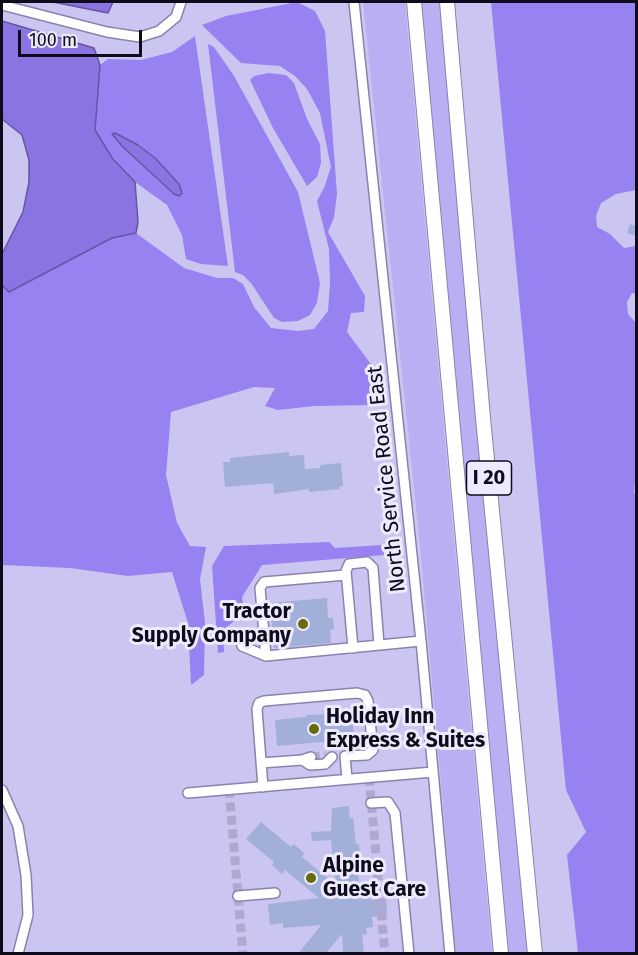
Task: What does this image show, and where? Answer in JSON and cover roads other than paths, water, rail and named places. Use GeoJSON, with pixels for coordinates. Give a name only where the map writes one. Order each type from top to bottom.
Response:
{"type":"FeatureCollection","features":[{"type":"Feature","properties":{"kind":"highway","name":"I 20"},"geometry":{"type":"LineString","coordinates":[[414,2],[501,954]]}},
{"type":"Feature","properties":{"kind":"highway","name":"I 20"},"geometry":{"type":"LineString","coordinates":[[447,2],[483,418],[536,954]]}},
{"type":"Feature","properties":{"kind":"street"},"geometry":{"type":"LineString","coordinates":[[2,5],[107,32],[140,37],[159,31],[176,16],[181,2]]}},
{"type":"Feature","properties":{"kind":"street","name":"North Service Road East"},"geometry":{"type":"LineString","coordinates":[[354,2],[421,641],[450,954]]}},
{"type":"Feature","properties":{"kind":"street"},"geometry":{"type":"LineString","coordinates":[[353,648],[346,574],[349,564],[367,562],[372,568],[379,645]]}},
{"type":"Feature","properties":{"kind":"street"},"geometry":{"type":"LineString","coordinates":[[266,656],[260,588],[264,582],[346,574]]}},
{"type":"Feature","properties":{"kind":"street"},"geometry":{"type":"LineString","coordinates":[[242,646],[266,656],[421,641]]}},
{"type":"Feature","properties":{"kind":"street"},"geometry":{"type":"LineString","coordinates":[[261,763],[306,758],[310,765],[325,764],[329,756],[367,755],[373,750],[368,701],[365,695],[357,693],[259,703],[257,709],[261,763],[263,787]]}},
{"type":"Feature","properties":{"kind":"street"},"geometry":{"type":"LineString","coordinates":[[345,756],[347,779]]}},
{"type":"Feature","properties":{"kind":"street"},"geometry":{"type":"LineString","coordinates":[[188,794],[433,772]]}},
{"type":"Feature","properties":{"kind":"street"},"geometry":{"type":"LineString","coordinates":[[2,790],[18,826],[27,884],[27,919],[18,954]]}},
{"type":"Feature","properties":{"kind":"street"},"geometry":{"type":"LineString","coordinates":[[371,803],[388,802],[395,813],[409,954]]}},
{"type":"Feature","properties":{"kind":"street"},"geometry":{"type":"LineString","coordinates":[[238,896],[275,892]]}},
{"type":"Feature","properties":{"kind":"tunnel"},"geometry":{"type":"LineString","coordinates":[[311,757],[326,756]]}},
{"type":"Feature","properties":{"kind":"tunnel"},"geometry":{"type":"LineString","coordinates":[[369,777],[385,954]]}},
{"type":"Feature","properties":{"kind":"tunnel"},"geometry":{"type":"LineString","coordinates":[[229,789],[243,954]]}},
{"type":"Feature","properties":{"kind":"place","name":"Tractor Supply Company"},"geometry":{"type":"Point","coordinates":[303,624]}},
{"type":"Feature","properties":{"kind":"place","name":"Holiday Inn Express & Suites"},"geometry":{"type":"Point","coordinates":[314,729]}},
{"type":"Feature","properties":{"kind":"place","name":"Alpine Guest Care"},"geometry":{"type":"Point","coordinates":[311,878]}}]}
